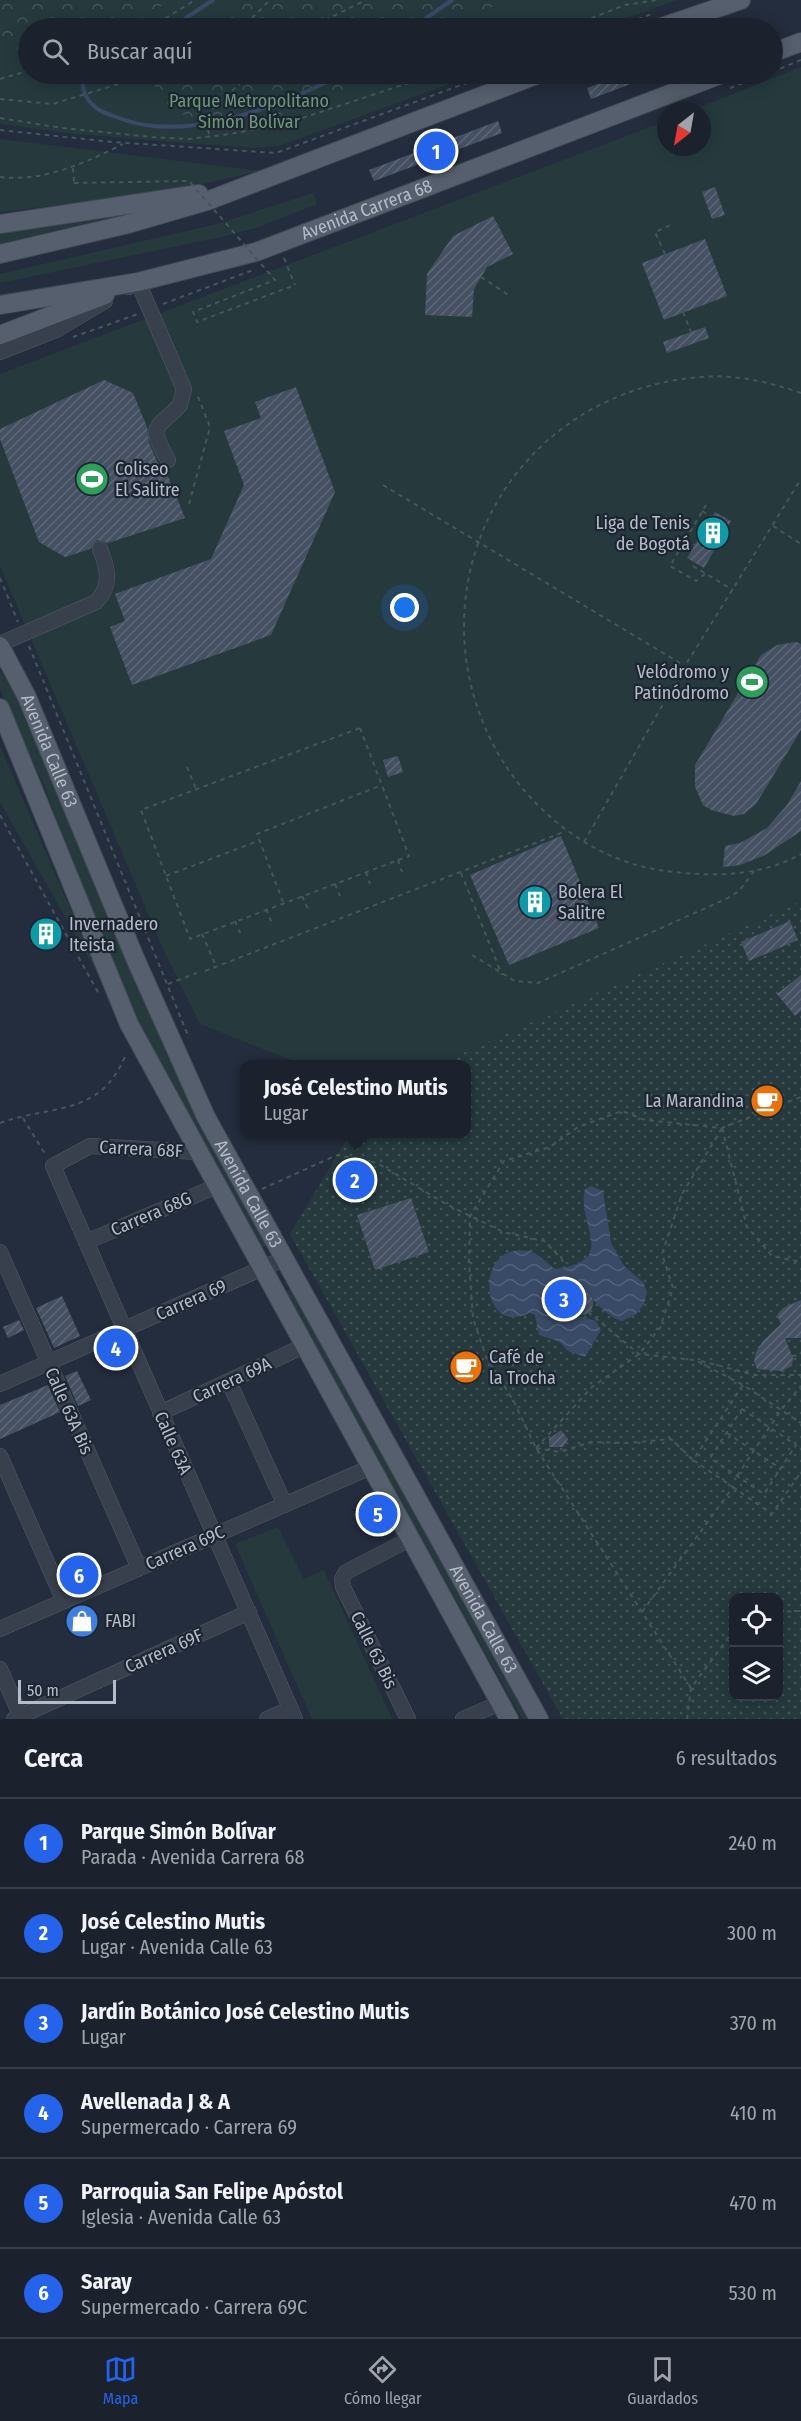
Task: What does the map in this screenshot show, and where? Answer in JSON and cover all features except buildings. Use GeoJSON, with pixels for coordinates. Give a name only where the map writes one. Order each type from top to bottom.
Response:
{"type":"FeatureCollection","features":[{"type":"Feature","properties":{"kind":"main road"},"geometry":{"type":"LineString","coordinates":[[688,18],[741,0]]}},
{"type":"Feature","properties":{"kind":"main road"},"geometry":{"type":"LineString","coordinates":[[783,49],[801,42]]}},
{"type":"Feature","properties":{"kind":"main road"},"geometry":{"type":"LineString","coordinates":[[0,254],[169,213],[242,188],[513,84]]}},
{"type":"Feature","properties":{"kind":"main road","name":"Avenida Carrera 68"},"geometry":{"type":"LineString","coordinates":[[0,305],[138,282],[256,252],[696,84]]}},
{"type":"Feature","properties":{"kind":"main road"},"geometry":{"type":"LineString","coordinates":[[0,224],[242,188]]}},
{"type":"Feature","properties":{"kind":"main road"},"geometry":{"type":"LineString","coordinates":[[0,335],[138,282]]}},
{"type":"Feature","properties":{"kind":"main road","name":"Avenida Calle 63"},"geometry":{"type":"LineString","coordinates":[[0,645],[27,697],[189,1082],[256,1188],[283,1259],[539,1719]]}},
{"type":"Feature","properties":{"kind":"main road","name":"Avenida Calle 63"},"geometry":{"type":"LineString","coordinates":[[0,708],[112,989],[198,1152],[509,1719]]}},
{"type":"Feature","properties":{"kind":"street"},"geometry":{"type":"LineString","coordinates":[[0,352],[58,329],[138,282],[184,389],[180,405],[161,420],[156,429],[157,440],[168,460]]}},
{"type":"Feature","properties":{"kind":"street"},"geometry":{"type":"LineString","coordinates":[[0,645],[91,605],[101,597],[107,584],[108,572],[100,549]]}},
{"type":"Feature","properties":{"kind":"street","name":"Carrera 68F"},"geometry":{"type":"LineString","coordinates":[[53,1166],[90,1146],[198,1152]]}},
{"type":"Feature","properties":{"kind":"street","name":"Calle 63A"},"geometry":{"type":"LineString","coordinates":[[53,1166],[293,1714]]}},
{"type":"Feature","properties":{"kind":"street","name":"Carrera 68G"},"geometry":{"type":"LineString","coordinates":[[86,1242],[217,1186]]}},
{"type":"Feature","properties":{"kind":"street","name":"Calle 63A Bis"},"geometry":{"type":"LineString","coordinates":[[0,1252],[47,1364],[139,1568]]}},
{"type":"Feature","properties":{"kind":"street","name":"Carrera 69"},"geometry":{"type":"LineString","coordinates":[[0,1384],[283,1259]]}},
{"type":"Feature","properties":{"kind":"street","name":"Carrera 69A"},"geometry":{"type":"LineString","coordinates":[[160,1413],[304,1346]]}},
{"type":"Feature","properties":{"kind":"street"},"geometry":{"type":"LineString","coordinates":[[229,1382],[285,1505]]}},
{"type":"Feature","properties":{"kind":"street"},"geometry":{"type":"LineString","coordinates":[[0,1456],[64,1601]]}},
{"type":"Feature","properties":{"kind":"street","name":"Carrera 69C"},"geometry":{"type":"LineString","coordinates":[[0,1629],[371,1467]]}},
{"type":"Feature","properties":{"kind":"street","name":"Calle 63 Bis"},"geometry":{"type":"LineString","coordinates":[[408,1719],[343,1587],[342,1579],[346,1572],[410,1539]]}},
{"type":"Feature","properties":{"kind":"street","name":"Carrera 69F"},"geometry":{"type":"LineString","coordinates":[[19,1718],[249,1612]]}},
{"type":"Feature","properties":{"kind":"street"},"geometry":{"type":"LineString","coordinates":[[0,1669],[19,1718]]}},
{"type":"Feature","properties":{"kind":"street"},"geometry":{"type":"LineString","coordinates":[[464,1719],[500,1703]]}},
{"type":"Feature","properties":{"kind":"street"},"geometry":{"type":"LineString","coordinates":[[267,1719],[293,1714]]}},
{"type":"Feature","properties":{"kind":"path"},"geometry":{"type":"LineString","coordinates":[[166,18],[195,0]]}},
{"type":"Feature","properties":{"kind":"path"},"geometry":{"type":"LineString","coordinates":[[252,18],[270,0]]}},
{"type":"Feature","properties":{"kind":"path"},"geometry":{"type":"LineString","coordinates":[[329,18],[366,0]]}},
{"type":"Feature","properties":{"kind":"path"},"geometry":{"type":"LineString","coordinates":[[592,18],[625,5],[657,0]]}},
{"type":"Feature","properties":{"kind":"path"},"geometry":{"type":"LineString","coordinates":[[783,67],[801,60]]}},
{"type":"Feature","properties":{"kind":"path"},"geometry":{"type":"LineString","coordinates":[[0,79],[18,74]]}},
{"type":"Feature","properties":{"kind":"path"},"geometry":{"type":"LineString","coordinates":[[0,99],[53,104],[118,84]]}},
{"type":"Feature","properties":{"kind":"path"},"geometry":{"type":"LineString","coordinates":[[210,135],[206,118],[238,84]]}},
{"type":"Feature","properties":{"kind":"path"},"geometry":{"type":"LineString","coordinates":[[0,118],[9,122],[189,139],[281,125],[401,84]]}},
{"type":"Feature","properties":{"kind":"path"},"geometry":{"type":"LineString","coordinates":[[0,130],[126,143],[276,153],[464,84]]}},
{"type":"Feature","properties":{"kind":"path"},"geometry":{"type":"LineString","coordinates":[[0,177],[34,175],[73,168],[126,143]]}},
{"type":"Feature","properties":{"kind":"path"},"geometry":{"type":"LineString","coordinates":[[73,168],[74,183],[189,181],[275,280],[194,312],[197,322],[295,285],[284,258]]}},
{"type":"Feature","properties":{"kind":"path"},"geometry":{"type":"LineString","coordinates":[[665,254],[655,232],[673,224]]}},
{"type":"Feature","properties":{"kind":"path"},"geometry":{"type":"LineString","coordinates":[[481,277],[510,296]]}},
{"type":"Feature","properties":{"kind":"path"},"geometry":{"type":"LineString","coordinates":[[683,312],[692,332]]}},
{"type":"Feature","properties":{"kind":"path"},"geometry":{"type":"LineString","coordinates":[[801,393],[756,381],[703,377],[648,385],[603,403],[561,429],[524,463],[493,508],[477,542],[464,601],[464,638],[468,676],[478,712],[491,741],[519,785],[566,831],[606,853],[648,868],[682,873],[755,870],[801,854]]}},
{"type":"Feature","properties":{"kind":"path"},"geometry":{"type":"LineString","coordinates":[[584,842],[686,666],[801,479]]}},
{"type":"Feature","properties":{"kind":"path"},"geometry":{"type":"LineString","coordinates":[[383,485],[686,666]]}},
{"type":"Feature","properties":{"kind":"path"},"geometry":{"type":"LineString","coordinates":[[705,574],[696,581],[670,566],[706,505]]}},
{"type":"Feature","properties":{"kind":"path"},"geometry":{"type":"LineString","coordinates":[[702,511],[712,517]]}},
{"type":"Feature","properties":{"kind":"path"},"geometry":{"type":"LineString","coordinates":[[773,526],[801,544]]}},
{"type":"Feature","properties":{"kind":"path"},"geometry":{"type":"LineString","coordinates":[[686,539],[695,545]]}},
{"type":"Feature","properties":{"kind":"path"},"geometry":{"type":"LineString","coordinates":[[693,566],[733,590]]}},
{"type":"Feature","properties":{"kind":"path"},"geometry":{"type":"LineString","coordinates":[[0,578],[193,1048]]}},
{"type":"Feature","properties":{"kind":"path"},"geometry":{"type":"LineString","coordinates":[[360,728],[409,856],[190,939],[141,810],[196,789],[360,728]]}},
{"type":"Feature","properties":{"kind":"path"},"geometry":{"type":"LineString","coordinates":[[187,767],[196,789]]}},
{"type":"Feature","properties":{"kind":"path"},"geometry":{"type":"LineString","coordinates":[[284,903],[257,834],[382,785]]}},
{"type":"Feature","properties":{"kind":"path"},"geometry":{"type":"LineString","coordinates":[[0,815],[102,1000]]}},
{"type":"Feature","properties":{"kind":"path"},"geometry":{"type":"LineString","coordinates":[[205,971],[566,831]]}},
{"type":"Feature","properties":{"kind":"path"},"geometry":{"type":"LineString","coordinates":[[166,876],[260,840]]}},
{"type":"Feature","properties":{"kind":"path"},"geometry":{"type":"LineString","coordinates":[[398,860],[402,872]]}},
{"type":"Feature","properties":{"kind":"path"},"geometry":{"type":"LineString","coordinates":[[472,955],[502,975],[526,984],[553,977],[726,899],[748,883],[755,870]]}},
{"type":"Feature","properties":{"kind":"path"},"geometry":{"type":"LineString","coordinates":[[366,872],[370,884]]}},
{"type":"Feature","properties":{"kind":"path"},"geometry":{"type":"LineString","coordinates":[[461,873],[502,975]]}},
{"type":"Feature","properties":{"kind":"path"},"geometry":{"type":"LineString","coordinates":[[335,884],[340,896]]}},
{"type":"Feature","properties":{"kind":"path"},"geometry":{"type":"LineString","coordinates":[[302,896],[308,909]]}},
{"type":"Feature","properties":{"kind":"path"},"geometry":{"type":"LineString","coordinates":[[266,909],[272,923]]}},
{"type":"Feature","properties":{"kind":"path"},"geometry":{"type":"LineString","coordinates":[[235,921],[241,935]]}},
{"type":"Feature","properties":{"kind":"path"},"geometry":{"type":"LineString","coordinates":[[202,934],[216,966]]}},
{"type":"Feature","properties":{"kind":"path"},"geometry":{"type":"LineString","coordinates":[[168,984],[196,973]]}},
{"type":"Feature","properties":{"kind":"path"},"geometry":{"type":"LineString","coordinates":[[0,1123],[72,1107],[89,1100],[104,1090],[119,1073],[129,1047]]}},
{"type":"Feature","properties":{"kind":"path"},"geometry":{"type":"LineString","coordinates":[[691,1688],[536,1448],[513,1400],[486,1357],[473,1318],[469,1262],[470,1216],[504,1161],[550,1147],[578,1127],[622,1111],[645,1120],[722,1128],[801,1097]]}},
{"type":"Feature","properties":{"kind":"path"},"geometry":{"type":"LineString","coordinates":[[22,1117],[53,1166]]}},
{"type":"Feature","properties":{"kind":"path"},"geometry":{"type":"LineString","coordinates":[[722,1128],[747,1227],[772,1256],[801,1262]]}},
{"type":"Feature","properties":{"kind":"path"},"geometry":{"type":"LineString","coordinates":[[536,1448],[592,1387],[639,1354],[660,1328],[673,1288],[662,1254],[682,1194],[722,1128]]}},
{"type":"Feature","properties":{"kind":"path"},"geometry":{"type":"LineString","coordinates":[[256,1188],[337,1155],[377,1163],[470,1216],[504,1232],[544,1240],[562,1259],[570,1293]]}},
{"type":"Feature","properties":{"kind":"path"},"geometry":{"type":"LineString","coordinates":[[588,1312],[639,1354],[695,1360],[755,1375],[801,1375]]}},
{"type":"Feature","properties":{"kind":"path"},"geometry":{"type":"LineString","coordinates":[[792,1356],[801,1355]]}},
{"type":"Feature","properties":{"kind":"path"},"geometry":{"type":"LineString","coordinates":[[695,1360],[743,1385],[801,1423]]}},
{"type":"Feature","properties":{"kind":"path"},"geometry":{"type":"LineString","coordinates":[[693,1460],[743,1385]]}},
{"type":"Feature","properties":{"kind":"path"},"geometry":{"type":"LineString","coordinates":[[737,1476],[781,1410],[801,1386]]}},
{"type":"Feature","properties":{"kind":"path"},"geometry":{"type":"LineString","coordinates":[[742,1409],[796,1445],[764,1494],[710,1458],[727,1433],[742,1409]]}},
{"type":"Feature","properties":{"kind":"path"},"geometry":{"type":"LineString","coordinates":[[727,1433],[781,1468]]}},
{"type":"Feature","properties":{"kind":"path"},"geometry":{"type":"LineString","coordinates":[[536,1448],[560,1452],[591,1442],[629,1443],[671,1439],[693,1460],[772,1514],[801,1472]]}},
{"type":"Feature","properties":{"kind":"path"},"geometry":{"type":"LineString","coordinates":[[642,1612],[733,1487]]}},
{"type":"Feature","properties":{"kind":"path"},"geometry":{"type":"LineString","coordinates":[[783,1612],[801,1611]]}},
{"type":"Feature","properties":{"kind":"path"},"geometry":{"type":"LineString","coordinates":[[687,1719],[691,1688],[729,1637]]}},
{"type":"Feature","properties":{"kind":"green space","name":"Parque Metropolitano Simón Bolívar"},"geometry":{"type":"Polygon","coordinates":[[[0,0],[677,0],[628,18],[18,18],[18,84],[450,84],[279,146],[252,148],[75,134],[0,124],[0,0]]]}},
{"type":"Feature","properties":{"kind":"green space"},"geometry":{"type":"Polygon","coordinates":[[[0,0],[171,0],[142,18],[18,18],[18,53],[0,56],[0,0]]]}},
{"type":"Feature","properties":{"kind":"green space"},"geometry":{"type":"Polygon","coordinates":[[[239,0],[508,0],[465,18],[215,18],[239,0]]]}},
{"type":"Feature","properties":{"kind":"green space"},"geometry":{"type":"Polygon","coordinates":[[[801,67],[801,901],[448,1060],[291,1060],[200,1024],[164,951],[0,566],[0,374],[657,124],[657,156],[711,156],[711,103],[758,84],[783,84],[783,74],[801,67]]]}},
{"type":"Feature","properties":{"kind":"green space"},"geometry":{"type":"Polygon","coordinates":[[[153,84],[360,84],[319,106],[235,127],[168,111],[153,84]]]}},
{"type":"Feature","properties":{"kind":"green space"},"geometry":{"type":"Polygon","coordinates":[[[0,139],[261,171],[163,193],[0,212],[0,139]]]}},
{"type":"Feature","properties":{"kind":"green space"},"geometry":{"type":"Polygon","coordinates":[[[313,193],[317,204],[256,228],[0,283],[0,274],[217,224],[313,193]]]}},
{"type":"Feature","properties":{"kind":"green space"},"geometry":{"type":"Polygon","coordinates":[[[104,219],[0,244],[0,233],[104,219]]]}},
{"type":"Feature","properties":{"kind":"green space"},"geometry":{"type":"Polygon","coordinates":[[[0,670],[21,705],[166,1053],[193,1109],[268,1245],[260,1249],[133,1016],[88,907],[45,788],[0,689],[0,670]]]}},
{"type":"Feature","properties":{"kind":"green space"},"geometry":{"type":"Polygon","coordinates":[[[0,746],[10,769],[100,978],[0,802],[0,746]]]}},
{"type":"Feature","properties":{"kind":"green space"},"geometry":{"type":"Polygon","coordinates":[[[801,901],[801,1719],[563,1719],[290,1234],[348,1138],[471,1138],[471,1060],[448,1060],[801,901]]]}},
{"type":"Feature","properties":{"kind":"green space"},"geometry":{"type":"Polygon","coordinates":[[[291,1289],[532,1719],[522,1719],[285,1292],[291,1289]]]}},
{"type":"Feature","properties":{"kind":"green space"},"geometry":{"type":"Polygon","coordinates":[[[278,1527],[304,1579],[324,1570],[392,1719],[312,1719],[235,1544],[278,1527]]]}},
{"type":"Feature","properties":{"kind":"water"},"geometry":{"type":"Polygon","coordinates":[[[591,1186],[603,1191],[611,1243],[624,1266],[643,1282],[647,1292],[644,1304],[635,1315],[622,1321],[608,1314],[571,1280],[559,1291],[560,1305],[574,1318],[583,1317],[596,1321],[601,1330],[585,1357],[568,1351],[560,1342],[539,1335],[535,1315],[529,1313],[512,1317],[500,1312],[492,1301],[489,1287],[491,1272],[498,1260],[511,1252],[533,1252],[556,1269],[575,1264],[586,1258],[591,1249],[591,1240],[584,1203],[585,1189],[591,1186]]]}},
{"type":"Feature","properties":{"kind":"waterway"},"geometry":{"type":"LineString","coordinates":[[186,18],[213,0]]}},
{"type":"Feature","properties":{"kind":"waterway"},"geometry":{"type":"LineString","coordinates":[[426,18],[452,0]]}},
{"type":"Feature","properties":{"kind":"waterway"},"geometry":{"type":"LineString","coordinates":[[83,84],[89,100],[100,111],[146,125],[174,127],[204,124],[234,117],[264,108],[324,84]]}},
{"type":"Feature","properties":{"kind":"place","name":"Parque Simón Bolívar"},"geometry":{"type":"Point","coordinates":[436,151]}},
{"type":"Feature","properties":{"kind":"place","name":"Coliseo El Salitre"},"geometry":{"type":"Point","coordinates":[92,479]}},
{"type":"Feature","properties":{"kind":"place","name":"Liga de Tenis de Bogotá"},"geometry":{"type":"Point","coordinates":[713,533]}},
{"type":"Feature","properties":{"kind":"place","name":"Velódromo y Patinódromo"},"geometry":{"type":"Point","coordinates":[752,682]}},
{"type":"Feature","properties":{"kind":"place","name":"Bolera El Salitre"},"geometry":{"type":"Point","coordinates":[535,902]}},
{"type":"Feature","properties":{"kind":"place","name":"Invernadero Iteista"},"geometry":{"type":"Point","coordinates":[46,934]}},
{"type":"Feature","properties":{"kind":"place","name":"La Marandina"},"geometry":{"type":"Point","coordinates":[767,1101]}},
{"type":"Feature","properties":{"kind":"place","name":"José Celestino Mutis"},"geometry":{"type":"Point","coordinates":[355,1180]}},
{"type":"Feature","properties":{"kind":"place","name":"Jardín Botánico José Celestino Mutis"},"geometry":{"type":"Point","coordinates":[564,1299]}},
{"type":"Feature","properties":{"kind":"place","name":"Avellenada J & A"},"geometry":{"type":"Point","coordinates":[116,1348]}},
{"type":"Feature","properties":{"kind":"place","name":"Café de la Trocha"},"geometry":{"type":"Point","coordinates":[466,1367]}},
{"type":"Feature","properties":{"kind":"place","name":"Parroquia San Felipe Apóstol"},"geometry":{"type":"Point","coordinates":[378,1514]}},
{"type":"Feature","properties":{"kind":"place","name":"Saray"},"geometry":{"type":"Point","coordinates":[79,1575]}},
{"type":"Feature","properties":{"kind":"place","name":"FABI"},"geometry":{"type":"Point","coordinates":[82,1621]}}]}
